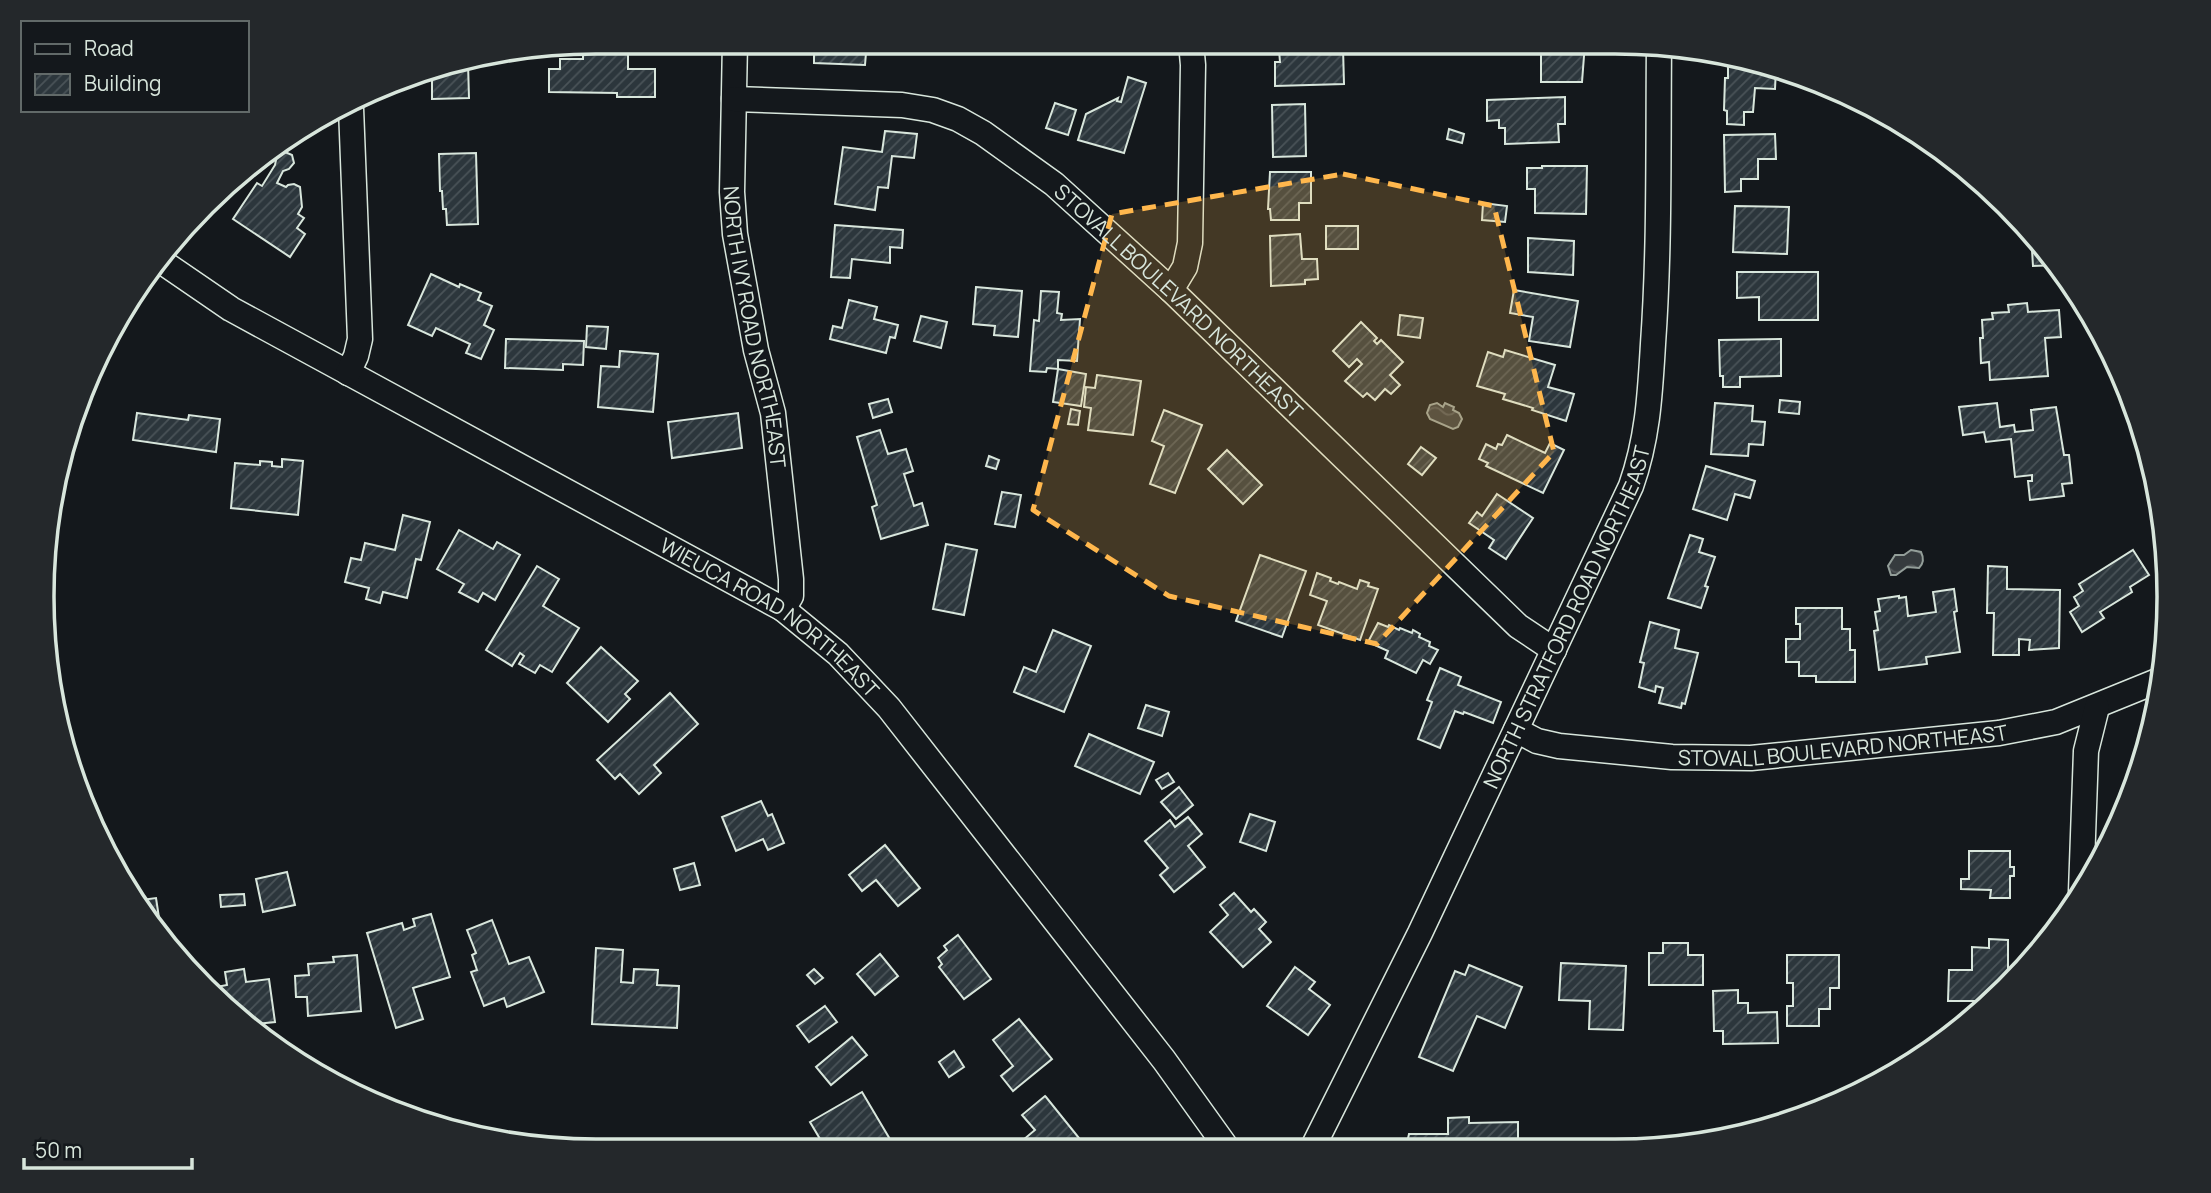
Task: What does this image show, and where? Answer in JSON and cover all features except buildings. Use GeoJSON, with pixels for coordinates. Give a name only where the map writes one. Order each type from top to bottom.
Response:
{"type":"FeatureCollection","features":[{"type":"Feature","properties":{"kind":"street","name":"NORTH IVY ROAD NORTHEAST"},"geometry":{"type":"LineString","coordinates":[[735,54],[732,192],[735,234],[756,350],[773,414],[791,579],[791,596],[783,609]]}},
{"type":"Feature","properties":{"kind":"street"},"geometry":{"type":"LineString","coordinates":[[1171,290],[1185,267],[1190,243],[1192,54]]}},
{"type":"Feature","properties":{"kind":"street","name":"NORTH STRATFORD ROAD NORTHEAST"},"geometry":{"type":"LineString","coordinates":[[1317,1139],[1420,933],[1631,486],[1641,458],[1647,428],[1656,302],[1659,56]]}},
{"type":"Feature","properties":{"kind":"street","name":"STOVALL BOULEVARD NORTHEAST"},"geometry":{"type":"LineString","coordinates":[[734,99],[902,105],[933,110],[958,119],[983,133],[1054,184],[1171,290],[1518,626],[1554,650]]}},
{"type":"Feature","properties":{"kind":"street"},"geometry":{"type":"LineString","coordinates":[[348,373],[356,356],[359,339],[351,113]]}},
{"type":"Feature","properties":{"kind":"street","name":"WIEUCA ROAD NORTHEAST"},"geometry":{"type":"LineString","coordinates":[[167,265],[231,309],[783,609],[838,653],[889,708],[1164,1060],[1221,1139]]}},
{"type":"Feature","properties":{"kind":"street","name":"STOVALL BOULEVARD NORTHEAST"},"geometry":{"type":"LineString","coordinates":[[1516,730],[1537,741],[1559,746],[1672,757],[1751,758],[1999,733],[2056,722],[2149,684]]}},
{"type":"Feature","properties":{"kind":"street"},"geometry":{"type":"LineString","coordinates":[[2082,872],[2086,751],[2096,706]]}},
{"type":"Feature","properties":{"kind":"highlighted area"},"geometry":{"type":"Polygon","coordinates":[[[1343,174],[1494,206],[1554,452],[1377,644],[1169,596],[1033,510],[1112,214],[1343,174]]]}},
{"type":"Feature","properties":{"kind":"water"},"geometry":{"type":"Polygon","coordinates":[[[1437,403],[1443,407],[1445,403],[1454,407],[1453,410],[1459,413],[1462,419],[1458,427],[1453,429],[1430,419],[1427,413],[1430,405],[1437,403]]]}},
{"type":"Feature","properties":{"kind":"water"},"geometry":{"type":"Polygon","coordinates":[[[1911,550],[1921,552],[1921,566],[1907,567],[1896,575],[1891,575],[1888,566],[1895,555],[1904,555],[1911,550]]]}}]}
